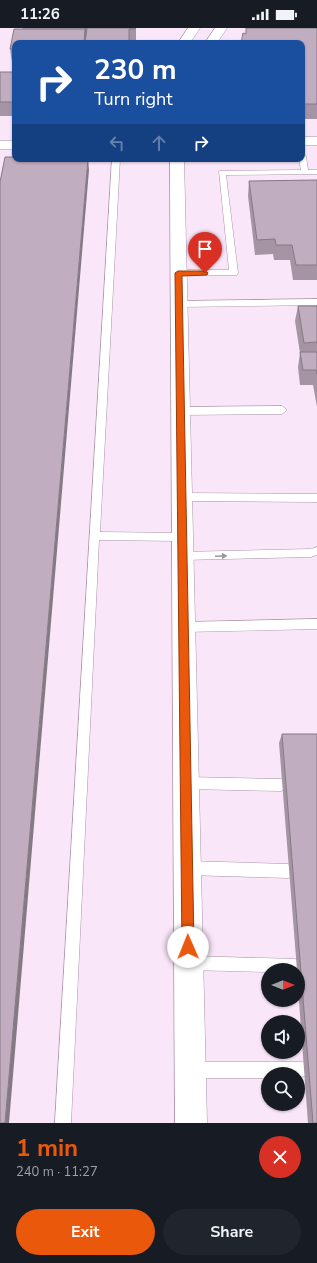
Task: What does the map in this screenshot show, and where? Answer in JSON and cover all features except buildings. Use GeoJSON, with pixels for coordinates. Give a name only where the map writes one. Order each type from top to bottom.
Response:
{"type":"FeatureCollection","features":[{"type":"Feature","properties":{"kind":"street"},"geometry":{"type":"LineString","coordinates":[[186,40],[194,28]]}},
{"type":"Feature","properties":{"kind":"street"},"geometry":{"type":"LineString","coordinates":[[213,40],[221,28]]}},
{"type":"Feature","properties":{"kind":"street"},"geometry":{"type":"LineString","coordinates":[[305,141],[317,141]]}},
{"type":"Feature","properties":{"kind":"street"},"geometry":{"type":"LineString","coordinates":[[0,145],[12,145]]}},
{"type":"Feature","properties":{"kind":"street"},"geometry":{"type":"LineString","coordinates":[[177,162],[191,1123]]}},
{"type":"Feature","properties":{"kind":"lane"},"geometry":{"type":"LineString","coordinates":[[62,1123],[116,162]]}},
{"type":"Feature","properties":{"kind":"lane"},"geometry":{"type":"LineString","coordinates":[[303,162],[305,172]]}},
{"type":"Feature","properties":{"kind":"lane"},"geometry":{"type":"LineString","coordinates":[[178,273],[234,273],[222,173],[317,172]]}},
{"type":"Feature","properties":{"kind":"lane"},"geometry":{"type":"LineString","coordinates":[[179,304],[317,302]]}},
{"type":"Feature","properties":{"kind":"lane"},"geometry":{"type":"LineString","coordinates":[[180,410],[282,410]]}},
{"type":"Feature","properties":{"kind":"lane"},"geometry":{"type":"LineString","coordinates":[[181,498],[317,498]]}},
{"type":"Feature","properties":{"kind":"lane"},"geometry":{"type":"LineString","coordinates":[[94,536],[182,546],[314,552]]}},
{"type":"Feature","properties":{"kind":"lane"},"geometry":{"type":"LineString","coordinates":[[184,627],[317,624]]}},
{"type":"Feature","properties":{"kind":"lane"},"geometry":{"type":"LineString","coordinates":[[186,783],[281,785]]}},
{"type":"Feature","properties":{"kind":"lane"},"geometry":{"type":"LineString","coordinates":[[187,868],[288,871]]}},
{"type":"Feature","properties":{"kind":"lane"},"geometry":{"type":"LineString","coordinates":[[188,963],[261,965]]}},
{"type":"Feature","properties":{"kind":"lane"},"geometry":{"type":"LineString","coordinates":[[190,1070],[261,1070]]}},
{"type":"Feature","properties":{"kind":"route"},"geometry":{"type":"LineString","coordinates":[[188,947],[178,273],[205,273]]}}]}
